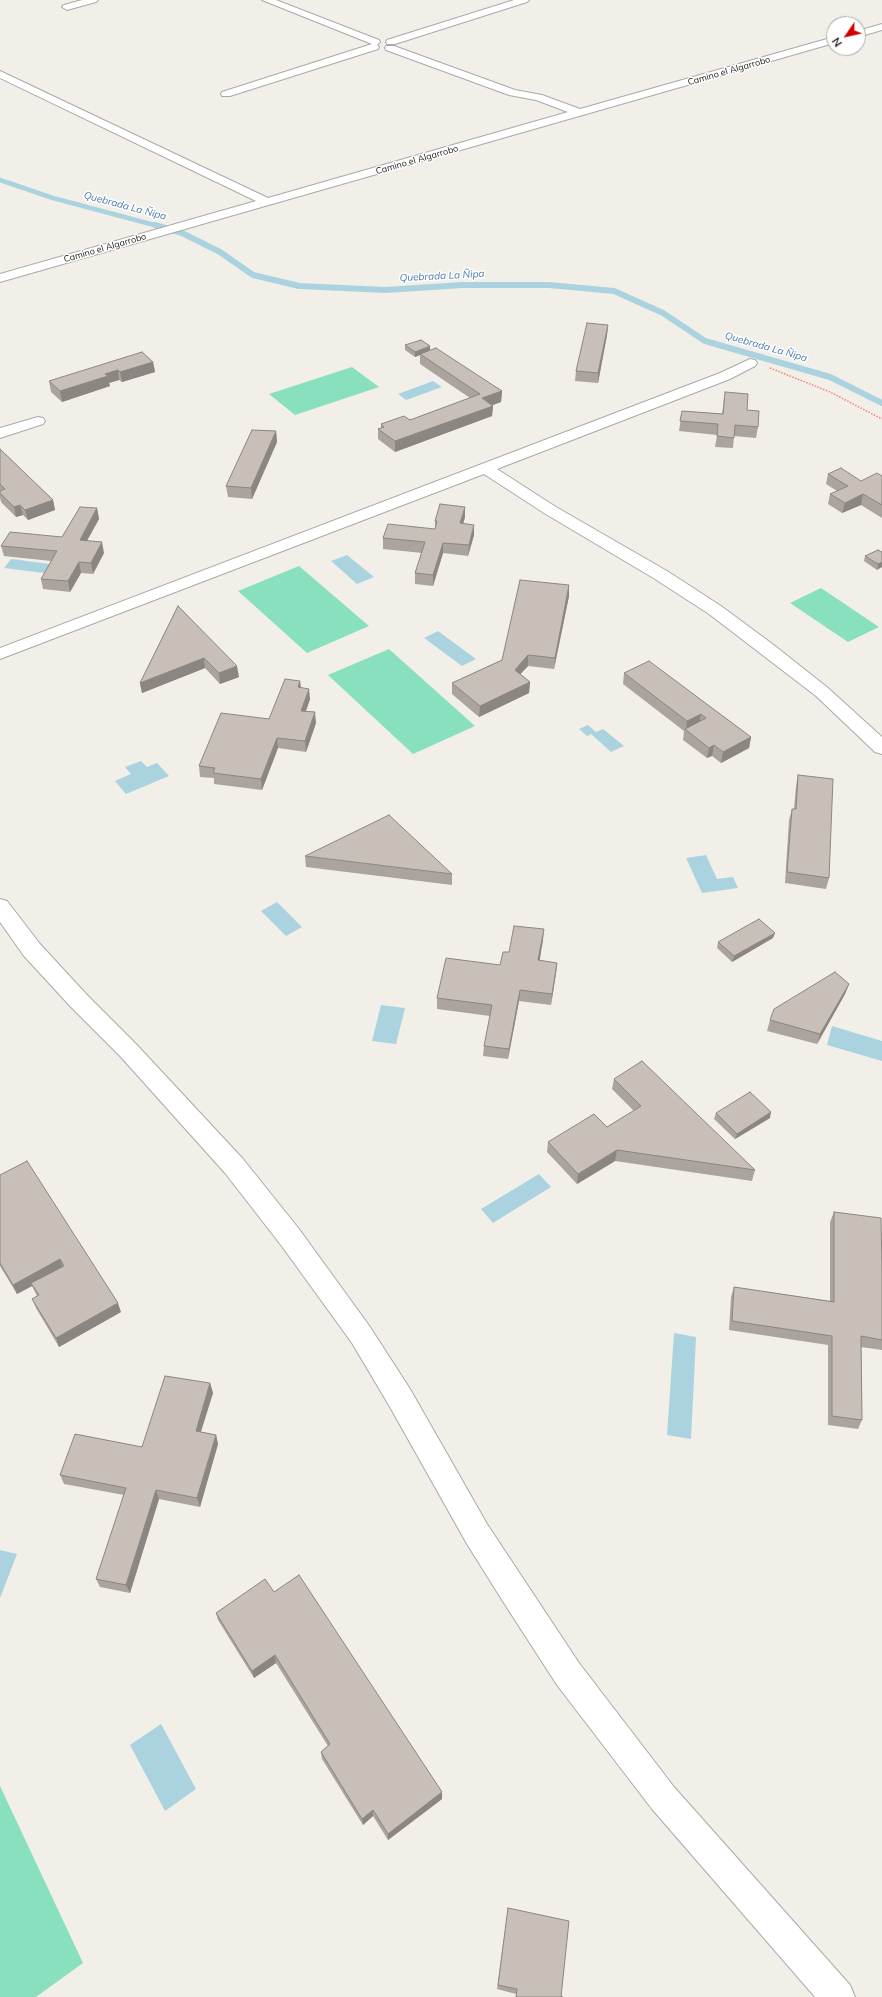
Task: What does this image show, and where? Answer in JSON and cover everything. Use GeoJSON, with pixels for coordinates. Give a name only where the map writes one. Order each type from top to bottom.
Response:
{"type":"FeatureCollection","features":[{"type":"Feature","properties":{"kind":"street"},"geometry":{"type":"LineString","coordinates":[[67,7],[93,0]]}},
{"type":"Feature","properties":{"kind":"street"},"geometry":{"type":"LineString","coordinates":[[267,0],[375,45]]}},
{"type":"Feature","properties":{"kind":"street"},"geometry":{"type":"LineString","coordinates":[[226,94],[375,45],[391,45],[524,0]]}},
{"type":"Feature","properties":{"kind":"street"},"geometry":{"type":"LineString","coordinates":[[866,32],[882,27]]}},
{"type":"Feature","properties":{"kind":"street","name":"Camino el Algarrobo"},"geometry":{"type":"LineString","coordinates":[[0,278],[826,42]]}},
{"type":"Feature","properties":{"kind":"street"},"geometry":{"type":"LineString","coordinates":[[391,45],[513,93],[538,97],[580,113]]}},
{"type":"Feature","properties":{"kind":"street"},"geometry":{"type":"LineString","coordinates":[[0,74],[267,202]]}},
{"type":"Feature","properties":{"kind":"street"},"geometry":{"type":"LineString","coordinates":[[513,93],[518,101],[562,118]]}},
{"type":"Feature","properties":{"kind":"street"},"geometry":{"type":"LineString","coordinates":[[0,654],[725,376],[750,363]]}},
{"type":"Feature","properties":{"kind":"street"},"geometry":{"type":"LineString","coordinates":[[0,433],[38,421]]}},
{"type":"Feature","properties":{"kind":"street"},"geometry":{"type":"LineString","coordinates":[[484,468],[544,506],[661,575],[715,610],[822,692],[882,748]]}},
{"type":"Feature","properties":{"kind":"street"},"geometry":{"type":"LineString","coordinates":[[0,906],[32,950],[78,1001],[128,1050],[224,1154],[285,1231],[361,1335],[400,1398],[477,1534],[568,1674],[663,1798],[838,1997]]}},
{"type":"Feature","properties":{"kind":"path"},"geometry":{"type":"LineString","coordinates":[[750,363],[808,382],[882,419]]}},
{"type":"Feature","properties":{"kind":"green space"},"geometry":{"type":"Polygon","coordinates":[[[352,367],[379,387],[295,415],[269,394],[352,367]]]}},
{"type":"Feature","properties":{"kind":"green space"},"geometry":{"type":"Polygon","coordinates":[[[299,566],[369,626],[307,653],[238,591],[299,566]]]}},
{"type":"Feature","properties":{"kind":"green space"},"geometry":{"type":"Polygon","coordinates":[[[821,588],[879,627],[848,642],[790,603],[821,588]]]}},
{"type":"Feature","properties":{"kind":"green space"},"geometry":{"type":"Polygon","coordinates":[[[389,649],[475,726],[413,754],[328,675],[389,649]]]}},
{"type":"Feature","properties":{"kind":"green space"},"geometry":{"type":"Polygon","coordinates":[[[0,1786],[83,1963],[36,1997],[0,1997],[0,1786]]]}},
{"type":"Feature","properties":{"kind":"water"},"geometry":{"type":"Polygon","coordinates":[[[433,381],[442,387],[406,400],[398,394],[433,381]]]}},
{"type":"Feature","properties":{"kind":"water"},"geometry":{"type":"Polygon","coordinates":[[[347,555],[374,577],[357,584],[331,561],[347,555]]]}},
{"type":"Feature","properties":{"kind":"water"},"geometry":{"type":"Polygon","coordinates":[[[11,559],[50,564],[44,573],[4,568],[11,559]]]}},
{"type":"Feature","properties":{"kind":"water"},"geometry":{"type":"Polygon","coordinates":[[[438,631],[476,659],[462,666],[424,638],[438,631]]]}},
{"type":"Feature","properties":{"kind":"water"},"geometry":{"type":"Polygon","coordinates":[[[588,725],[596,732],[603,729],[624,746],[611,752],[591,734],[587,736],[579,729],[588,725]]]}},
{"type":"Feature","properties":{"kind":"water"},"geometry":{"type":"Polygon","coordinates":[[[141,761],[147,767],[157,763],[169,776],[126,794],[115,781],[131,774],[125,767],[141,761]]]}},
{"type":"Feature","properties":{"kind":"water"},"geometry":{"type":"Polygon","coordinates":[[[706,855],[717,879],[733,877],[738,888],[702,893],[686,858],[706,855]]]}},
{"type":"Feature","properties":{"kind":"water"},"geometry":{"type":"Polygon","coordinates":[[[277,902],[302,927],[286,936],[261,911],[277,902]]]}},
{"type":"Feature","properties":{"kind":"water"},"geometry":{"type":"Polygon","coordinates":[[[381,1005],[405,1008],[396,1044],[372,1041],[381,1005]]]}},
{"type":"Feature","properties":{"kind":"water"},"geometry":{"type":"Polygon","coordinates":[[[832,1026],[882,1041],[882,1061],[827,1045],[832,1026]]]}},
{"type":"Feature","properties":{"kind":"water"},"geometry":{"type":"Polygon","coordinates":[[[539,1174],[551,1187],[493,1223],[481,1209],[539,1174]]]}},
{"type":"Feature","properties":{"kind":"water"},"geometry":{"type":"Polygon","coordinates":[[[674,1333],[696,1337],[691,1439],[667,1435],[674,1333]]]}},
{"type":"Feature","properties":{"kind":"water"},"geometry":{"type":"Polygon","coordinates":[[[0,1550],[17,1554],[0,1598],[0,1550]]]}},
{"type":"Feature","properties":{"kind":"water"},"geometry":{"type":"Polygon","coordinates":[[[161,1724],[196,1789],[165,1811],[130,1745],[161,1724]]]}},
{"type":"Feature","properties":{"kind":"building"},"geometry":{"type":"Polygon","coordinates":[[[587,323],[608,325],[598,373],[576,371],[587,323]]]}},
{"type":"Feature","properties":{"kind":"building"},"geometry":{"type":"Polygon","coordinates":[[[421,340],[430,346],[415,352],[405,345],[421,340]]]}},
{"type":"Feature","properties":{"kind":"building"},"geometry":{"type":"Polygon","coordinates":[[[436,348],[502,391],[482,398],[493,406],[395,441],[378,429],[384,427],[381,424],[404,416],[410,420],[480,394],[420,354],[436,348]]]}},
{"type":"Feature","properties":{"kind":"building"},"geometry":{"type":"Polygon","coordinates":[[[142,352],[153,362],[120,372],[118,370],[105,374],[108,376],[60,391],[49,381],[142,352]]]}},
{"type":"Feature","properties":{"kind":"building"},"geometry":{"type":"Polygon","coordinates":[[[725,392],[748,394],[747,410],[759,411],[758,427],[735,425],[734,438],[717,436],[718,424],[680,421],[682,411],[723,414],[725,392]]]}},
{"type":"Feature","properties":{"kind":"building"},"geometry":{"type":"Polygon","coordinates":[[[252,430],[276,431],[251,488],[226,486],[252,430]]]}},
{"type":"Feature","properties":{"kind":"building"},"geometry":{"type":"Polygon","coordinates":[[[0,449],[53,500],[25,510],[20,505],[14,507],[0,493],[0,491],[5,489],[0,484],[0,449]]]}},
{"type":"Feature","properties":{"kind":"building"},"geometry":{"type":"Polygon","coordinates":[[[841,468],[861,481],[877,473],[882,476],[882,505],[863,494],[845,503],[830,494],[848,486],[828,474],[841,468]]]}},
{"type":"Feature","properties":{"kind":"building"},"geometry":{"type":"Polygon","coordinates":[[[440,504],[465,507],[460,523],[474,525],[469,545],[443,543],[433,575],[415,573],[425,542],[383,538],[388,524],[435,529],[437,521],[435,521],[440,504]]]}},
{"type":"Feature","properties":{"kind":"building"},"geometry":{"type":"Polygon","coordinates":[[[80,507],[97,508],[80,540],[102,542],[91,563],[79,562],[68,581],[41,579],[57,551],[1,546],[10,532],[62,537],[80,507]]]}},
{"type":"Feature","properties":{"kind":"building"},"geometry":{"type":"Polygon","coordinates":[[[878,550],[882,552],[882,562],[878,564],[865,556],[878,550]]]}},
{"type":"Feature","properties":{"kind":"building"},"geometry":{"type":"Polygon","coordinates":[[[520,580],[569,585],[555,658],[528,655],[515,670],[530,682],[480,706],[452,683],[502,660],[520,580]]]}},
{"type":"Feature","properties":{"kind":"building"},"geometry":{"type":"Polygon","coordinates":[[[178,606],[237,666],[219,673],[204,658],[140,683],[178,606]]]}},
{"type":"Feature","properties":{"kind":"building"},"geometry":{"type":"Polygon","coordinates":[[[649,661],[751,737],[723,752],[714,745],[709,748],[685,729],[706,718],[701,714],[687,721],[624,673],[649,661]]]}},
{"type":"Feature","properties":{"kind":"building"},"geometry":{"type":"Polygon","coordinates":[[[285,679],[300,681],[298,687],[309,689],[301,711],[315,712],[305,741],[277,738],[261,779],[213,773],[215,768],[199,766],[221,713],[269,719],[285,679]]]}},
{"type":"Feature","properties":{"kind":"building"},"geometry":{"type":"Polygon","coordinates":[[[798,775],[833,779],[829,878],[787,872],[792,809],[796,809],[798,775]]]}},
{"type":"Feature","properties":{"kind":"building"},"geometry":{"type":"Polygon","coordinates":[[[389,815],[452,874],[305,856],[389,815]]]}},
{"type":"Feature","properties":{"kind":"building"},"geometry":{"type":"Polygon","coordinates":[[[759,919],[775,933],[734,956],[718,942],[759,919]]]}},
{"type":"Feature","properties":{"kind":"building"},"geometry":{"type":"Polygon","coordinates":[[[514,926],[544,929],[538,960],[557,963],[552,994],[520,990],[509,1049],[484,1046],[492,1005],[437,998],[446,958],[500,965],[503,952],[509,952],[514,926]]]}},
{"type":"Feature","properties":{"kind":"building"},"geometry":{"type":"Polygon","coordinates":[[[835,972],[849,984],[820,1034],[770,1020],[774,1009],[835,972]]]}},
{"type":"Feature","properties":{"kind":"building"},"geometry":{"type":"Polygon","coordinates":[[[642,1061],[755,1170],[617,1150],[578,1174],[548,1142],[594,1114],[607,1127],[641,1106],[614,1079],[642,1061]]]}},
{"type":"Feature","properties":{"kind":"building"},"geometry":{"type":"Polygon","coordinates":[[[750,1092],[771,1112],[737,1134],[716,1113],[750,1092]]]}},
{"type":"Feature","properties":{"kind":"building"},"geometry":{"type":"Polygon","coordinates":[[[27,1161],[118,1303],[56,1338],[32,1299],[39,1295],[31,1283],[64,1266],[60,1259],[13,1285],[0,1263],[0,1175],[27,1161]]]}},
{"type":"Feature","properties":{"kind":"building"},"geometry":{"type":"Polygon","coordinates":[[[834,1212],[881,1218],[882,1340],[861,1336],[862,1420],[832,1416],[832,1336],[732,1321],[734,1287],[834,1302],[834,1212]]]}},
{"type":"Feature","properties":{"kind":"building"},"geometry":{"type":"Polygon","coordinates":[[[165,1376],[210,1383],[196,1431],[216,1435],[197,1498],[156,1490],[126,1585],[96,1579],[126,1488],[60,1475],[75,1434],[142,1447],[165,1376]]]}},
{"type":"Feature","properties":{"kind":"building"},"geometry":{"type":"Polygon","coordinates":[[[299,1575],[442,1792],[388,1834],[373,1810],[362,1819],[321,1752],[330,1744],[275,1655],[252,1671],[216,1613],[265,1579],[274,1592],[299,1575]]]}},
{"type":"Feature","properties":{"kind":"building"},"geometry":{"type":"Polygon","coordinates":[[[508,1908],[569,1921],[561,1997],[516,1997],[517,1989],[498,1985],[508,1908]]]}},
{"type":"Feature","properties":{"kind":"waterway","name":"Quebrada La Ñipa"},"geometry":{"type":"LineString","coordinates":[[0,180],[53,198],[158,226]]}},
{"type":"Feature","properties":{"kind":"waterway","name":"Quebrada La Ñipa"},"geometry":{"type":"LineString","coordinates":[[155,225],[182,233],[220,252],[253,275],[299,286],[386,290],[463,285],[549,285],[614,291],[663,313],[705,341],[830,377],[882,403]]}}]}
